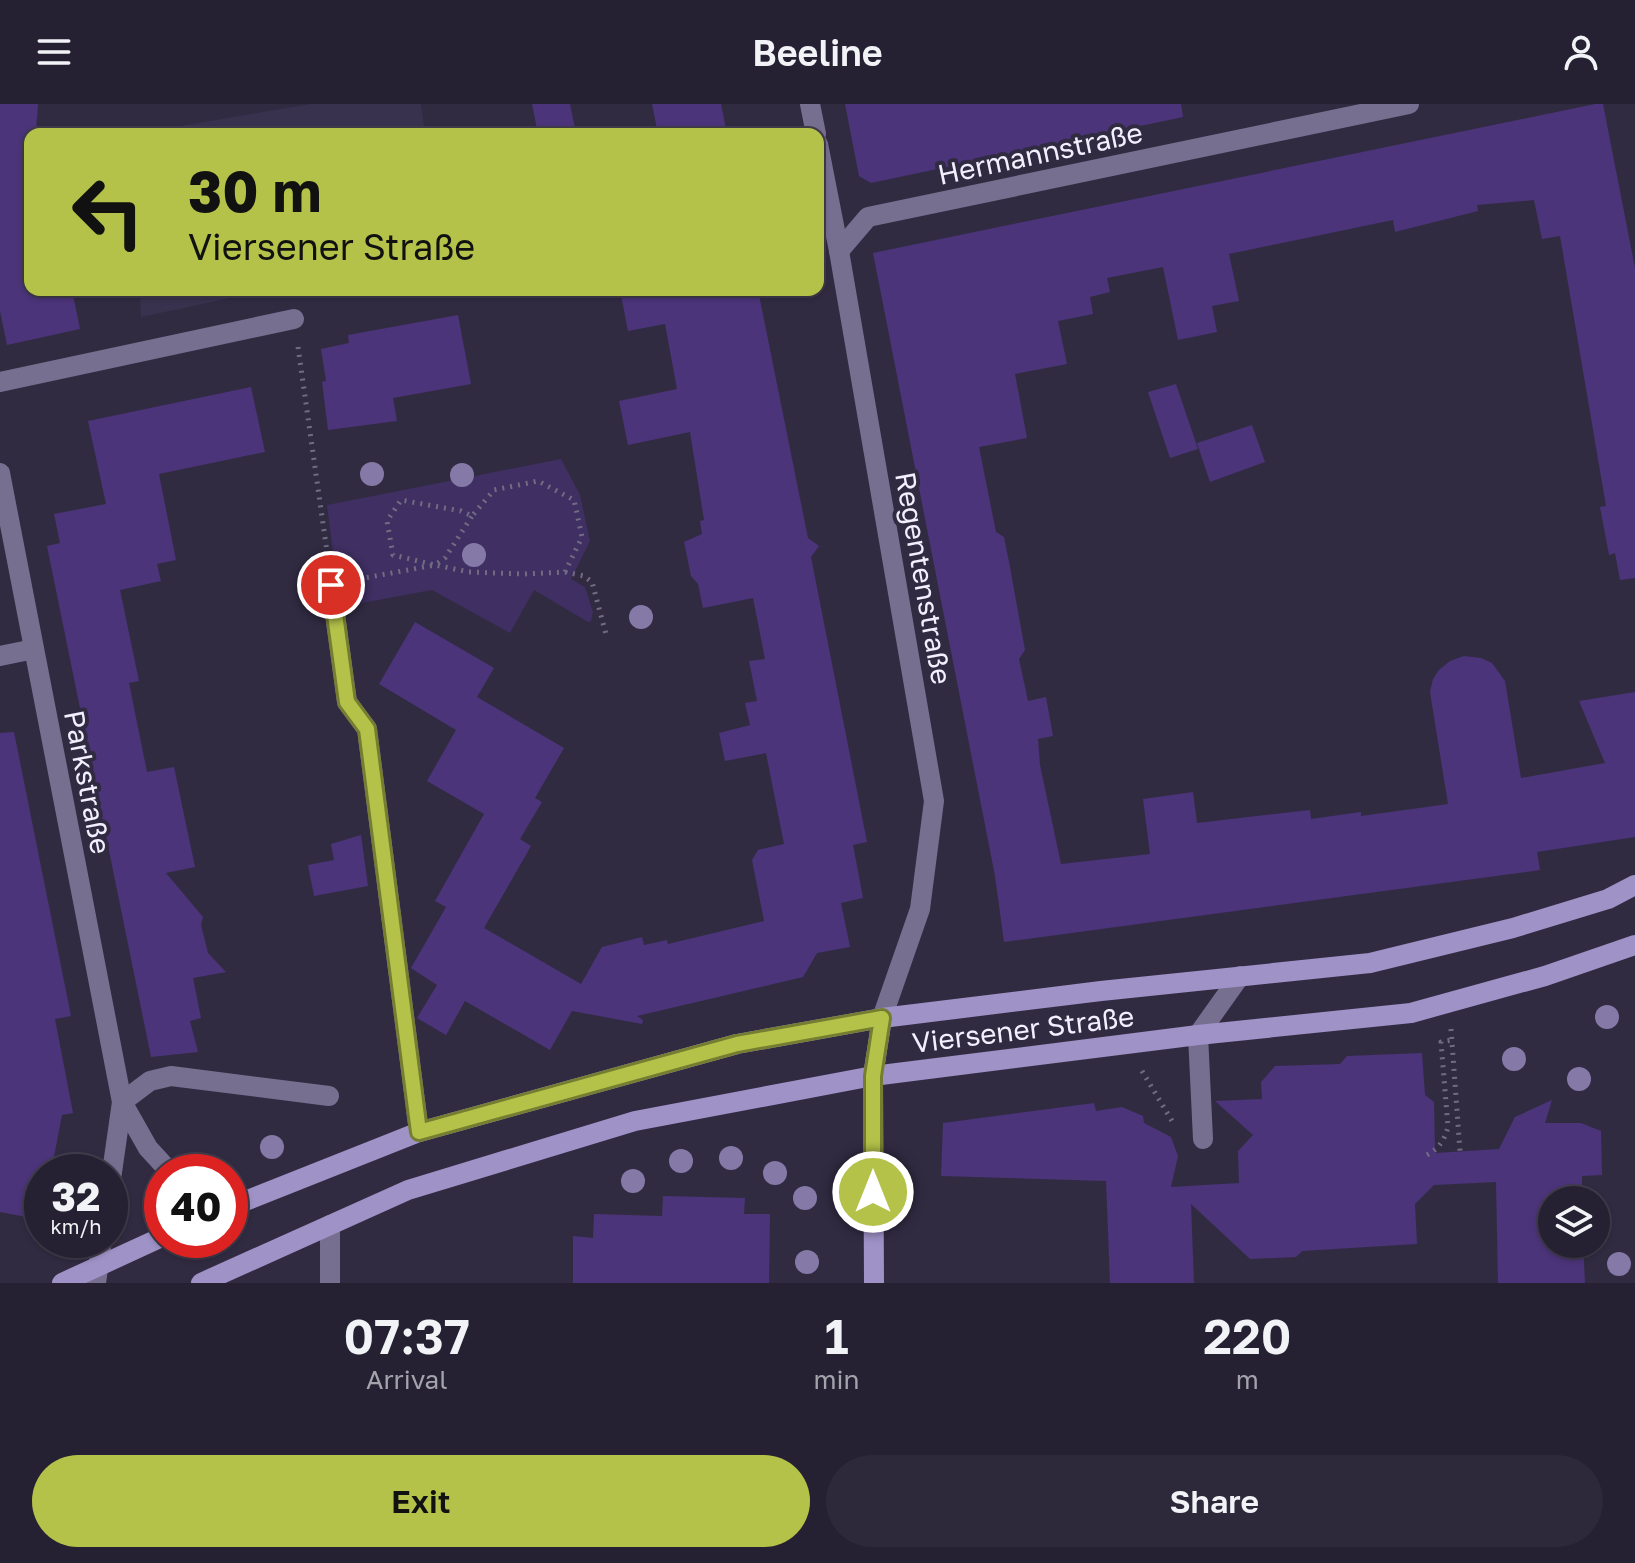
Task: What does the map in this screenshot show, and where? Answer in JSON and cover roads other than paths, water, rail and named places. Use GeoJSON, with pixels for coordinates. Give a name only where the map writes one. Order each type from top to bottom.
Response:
{"type":"FeatureCollection","features":[{"type":"Feature","properties":{"kind":"main road","name":"Viersener Straße"},"geometry":{"type":"LineString","coordinates":[[248,1200],[419,1132],[737,1044],[882,1018],[1370,963],[1513,928],[1608,899],[1635,885]]}},
{"type":"Feature","properties":{"kind":"main road","name":"Viersener Straße"},"geometry":{"type":"LineString","coordinates":[[201,1283],[408,1190],[635,1121],[873,1076],[1198,1035],[1411,1013],[1545,976],[1635,945]]}},
{"type":"Feature","properties":{"kind":"main road"},"geometry":{"type":"LineString","coordinates":[[874,1283],[873,1076],[882,1018]]}},
{"type":"Feature","properties":{"kind":"main road"},"geometry":{"type":"LineString","coordinates":[[62,1283],[97,1275],[144,1248]]}},
{"type":"Feature","properties":{"kind":"street"},"geometry":{"type":"LineString","coordinates":[[810,104],[815,128]]}},
{"type":"Feature","properties":{"kind":"street","name":"Hermannstraße"},"geometry":{"type":"LineString","coordinates":[[839,251],[868,217],[1409,104]]}},
{"type":"Feature","properties":{"kind":"street","name":"Regentenstraße"},"geometry":{"type":"LineString","coordinates":[[824,175],[934,801],[920,909],[882,1018]]}},
{"type":"Feature","properties":{"kind":"street"},"geometry":{"type":"LineString","coordinates":[[0,382],[294,319]]}},
{"type":"Feature","properties":{"kind":"street","name":"Parkstraße"},"geometry":{"type":"LineString","coordinates":[[0,473],[122,1102],[154,1154]]}},
{"type":"Feature","properties":{"kind":"street"},"geometry":{"type":"LineString","coordinates":[[331,585],[347,702],[367,729],[419,1132]]}},
{"type":"Feature","properties":{"kind":"street"},"geometry":{"type":"LineString","coordinates":[[0,656],[34,649]]}},
{"type":"Feature","properties":{"kind":"street"},"geometry":{"type":"LineString","coordinates":[[1203,1139],[1198,1035],[1240,976]]}},
{"type":"Feature","properties":{"kind":"street"},"geometry":{"type":"LineString","coordinates":[[122,1102],[150,1081],[171,1076],[329,1096]]}},
{"type":"Feature","properties":{"kind":"street","name":"Parkstraße"},"geometry":{"type":"LineString","coordinates":[[115,1154],[122,1102]]}},
{"type":"Feature","properties":{"kind":"street"},"geometry":{"type":"LineString","coordinates":[[330,1225],[330,1283]]}}]}
